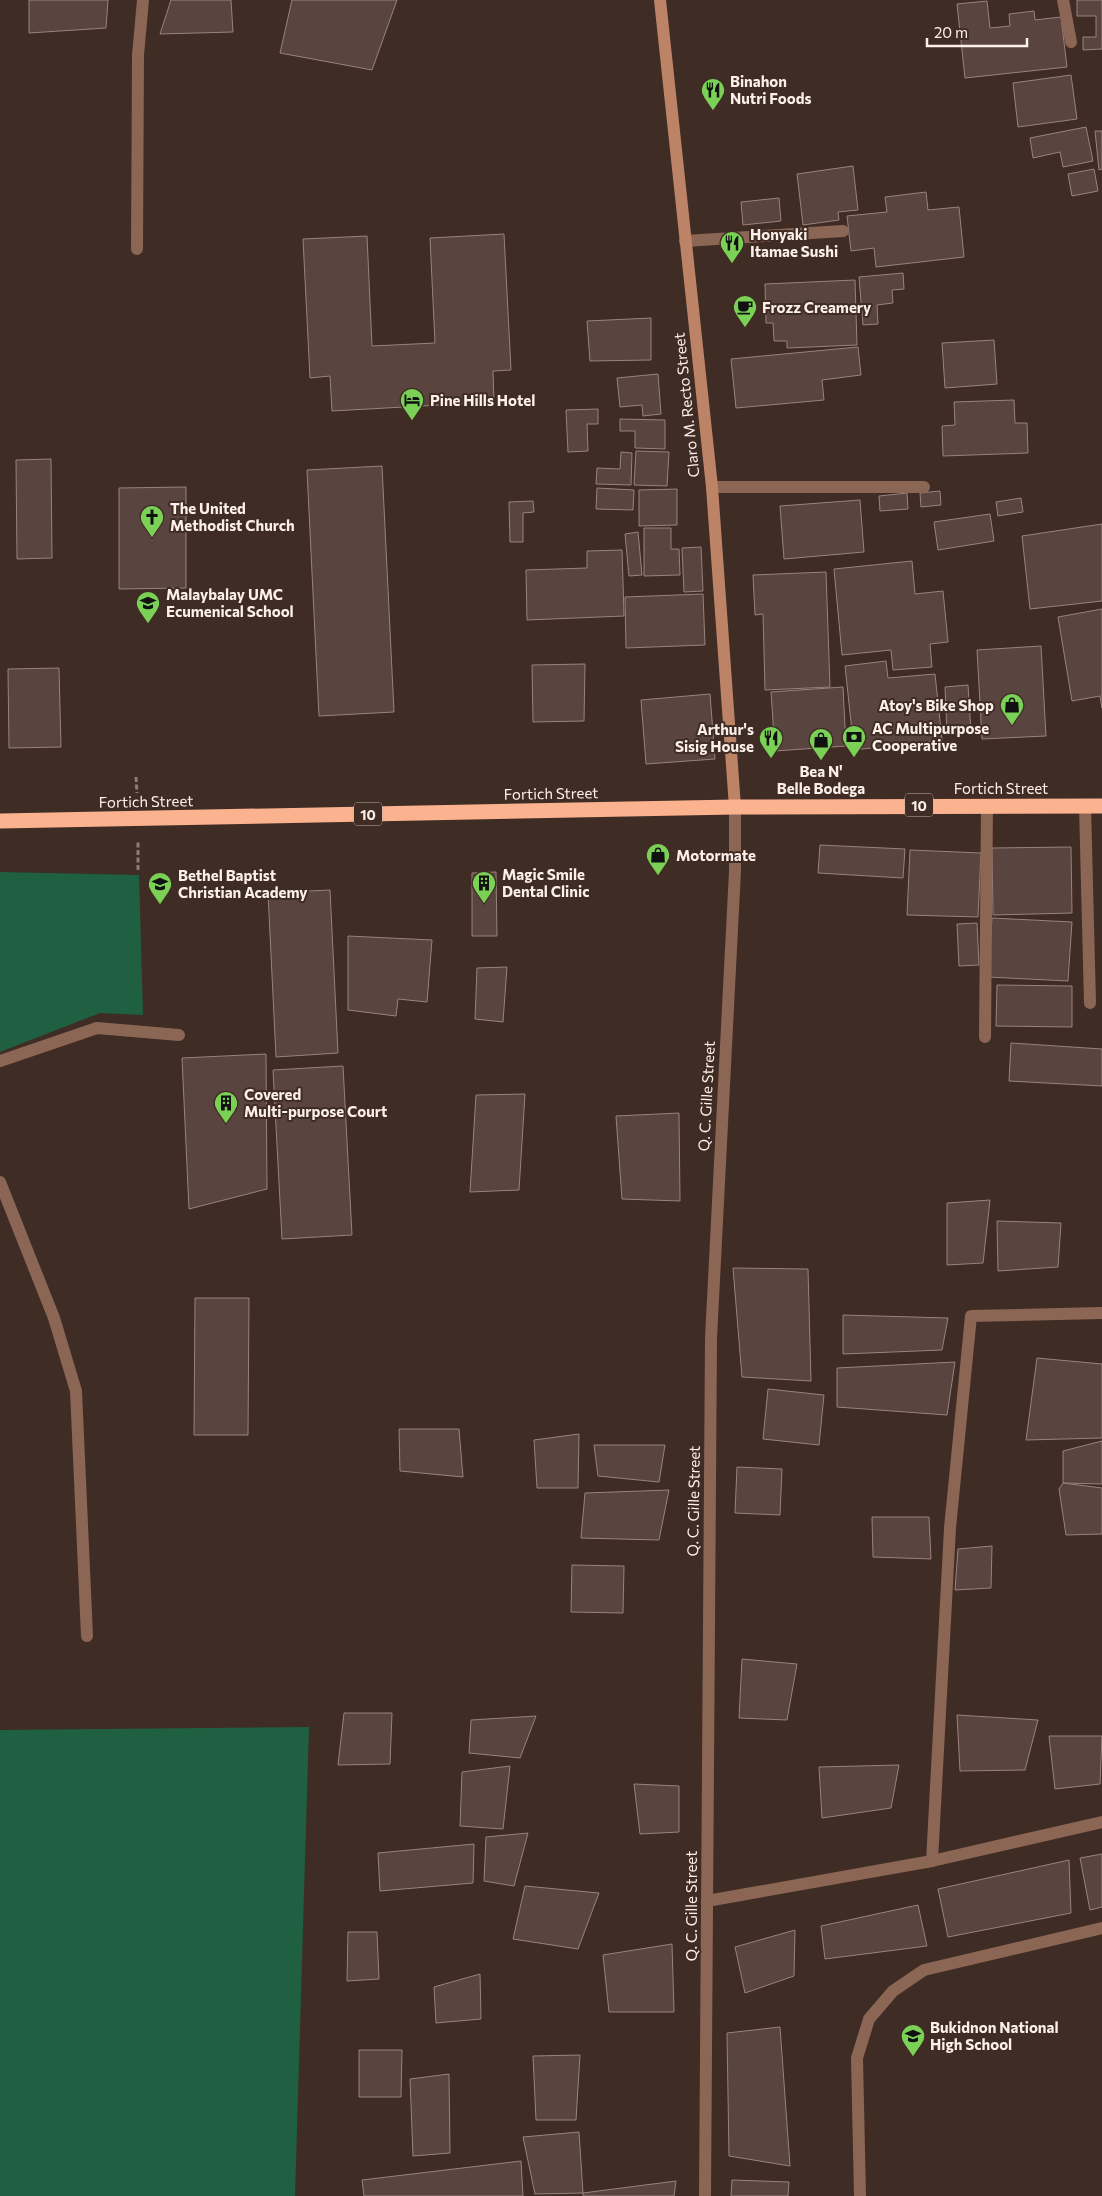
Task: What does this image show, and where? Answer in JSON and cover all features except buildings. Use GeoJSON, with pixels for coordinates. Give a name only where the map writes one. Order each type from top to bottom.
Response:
{"type":"FeatureCollection","features":[{"type":"Feature","properties":{"kind":"highway","name":"Fortich Street"},"geometry":{"type":"LineString","coordinates":[[0,821],[735,807],[1102,806]]}},
{"type":"Feature","properties":{"kind":"main road","name":"Claro M. Recto Street"},"geometry":{"type":"LineString","coordinates":[[660,0],[712,487],[735,807]]}},
{"type":"Feature","properties":{"kind":"street"},"geometry":{"type":"LineString","coordinates":[[137,249],[138,55],[143,0]]}},
{"type":"Feature","properties":{"kind":"street"},"geometry":{"type":"LineString","coordinates":[[1063,0],[1071,42]]}},
{"type":"Feature","properties":{"kind":"street"},"geometry":{"type":"LineString","coordinates":[[685,240],[843,231]]}},
{"type":"Feature","properties":{"kind":"street"},"geometry":{"type":"LineString","coordinates":[[712,487],[924,487]]}},
{"type":"Feature","properties":{"kind":"street"},"geometry":{"type":"LineString","coordinates":[[985,1037],[987,805]]}},
{"type":"Feature","properties":{"kind":"street"},"geometry":{"type":"LineString","coordinates":[[1085,806],[1090,1003]]}},
{"type":"Feature","properties":{"kind":"street","name":"Q. C. Gille Street"},"geometry":{"type":"LineString","coordinates":[[705,2196],[711,1338],[735,871],[735,807]]}},
{"type":"Feature","properties":{"kind":"street"},"geometry":{"type":"LineString","coordinates":[[0,1061],[98,1028],[179,1035]]}},
{"type":"Feature","properties":{"kind":"street"},"geometry":{"type":"LineString","coordinates":[[0,1182],[54,1318],[76,1391],[87,1636]]}},
{"type":"Feature","properties":{"kind":"street"},"geometry":{"type":"LineString","coordinates":[[932,1861],[950,1528],[971,1316],[1102,1313]]}},
{"type":"Feature","properties":{"kind":"street"},"geometry":{"type":"LineString","coordinates":[[707,1901],[932,1861],[1102,1822]]}},
{"type":"Feature","properties":{"kind":"street"},"geometry":{"type":"LineString","coordinates":[[860,2196],[857,2058],[869,2018],[893,1991],[924,1970],[1102,1928]]}},
{"type":"Feature","properties":{"kind":"path"},"geometry":{"type":"LineString","coordinates":[[138,840],[138,870]]}},
{"type":"Feature","properties":{"kind":"green space"},"geometry":{"type":"Polygon","coordinates":[[[0,872],[139,875],[143,1015],[100,1013],[0,1052],[0,872]]]}},
{"type":"Feature","properties":{"kind":"green space"},"geometry":{"type":"Polygon","coordinates":[[[309,1727],[295,2196],[0,2196],[0,1730],[309,1727]]]}},
{"type":"Feature","properties":{"kind":"place","name":"Binahon Nutri Foods"},"geometry":{"type":"Point","coordinates":[713,111]}},
{"type":"Feature","properties":{"kind":"place","name":"Honyaki Itamae Sushi"},"geometry":{"type":"Point","coordinates":[732,264]}},
{"type":"Feature","properties":{"kind":"place","name":"Frozz Creamery"},"geometry":{"type":"Point","coordinates":[745,328]}},
{"type":"Feature","properties":{"kind":"place","name":"Pine Hills Hotel"},"geometry":{"type":"Point","coordinates":[412,421]}},
{"type":"Feature","properties":{"kind":"place","name":"The United Methodist Church"},"geometry":{"type":"Point","coordinates":[152,538]}},
{"type":"Feature","properties":{"kind":"place","name":"Malaybalay UMC Ecumenical School"},"geometry":{"type":"Point","coordinates":[148,624]}},
{"type":"Feature","properties":{"kind":"place","name":"Atoy's Bike Shop"},"geometry":{"type":"Point","coordinates":[1012,726]}},
{"type":"Feature","properties":{"kind":"place","name":"AC Multipurpose Cooperative"},"geometry":{"type":"Point","coordinates":[854,758]}},
{"type":"Feature","properties":{"kind":"place","name":"Arthur's Sisig House"},"geometry":{"type":"Point","coordinates":[771,759]}},
{"type":"Feature","properties":{"kind":"place","name":"Bea N' Belle Bodega"},"geometry":{"type":"Point","coordinates":[821,761]}},
{"type":"Feature","properties":{"kind":"place","name":"Motormate"},"geometry":{"type":"Point","coordinates":[658,876]}},
{"type":"Feature","properties":{"kind":"place","name":"Magic Smile Dental Clinic"},"geometry":{"type":"Point","coordinates":[484,904]}},
{"type":"Feature","properties":{"kind":"place","name":"Bethel Baptist Christian Academy"},"geometry":{"type":"Point","coordinates":[160,905]}},
{"type":"Feature","properties":{"kind":"place","name":"Covered Multi-purpose Court"},"geometry":{"type":"Point","coordinates":[226,1124]}},
{"type":"Feature","properties":{"kind":"place","name":"Bukidnon National High School"},"geometry":{"type":"Point","coordinates":[913,2057]}}]}
